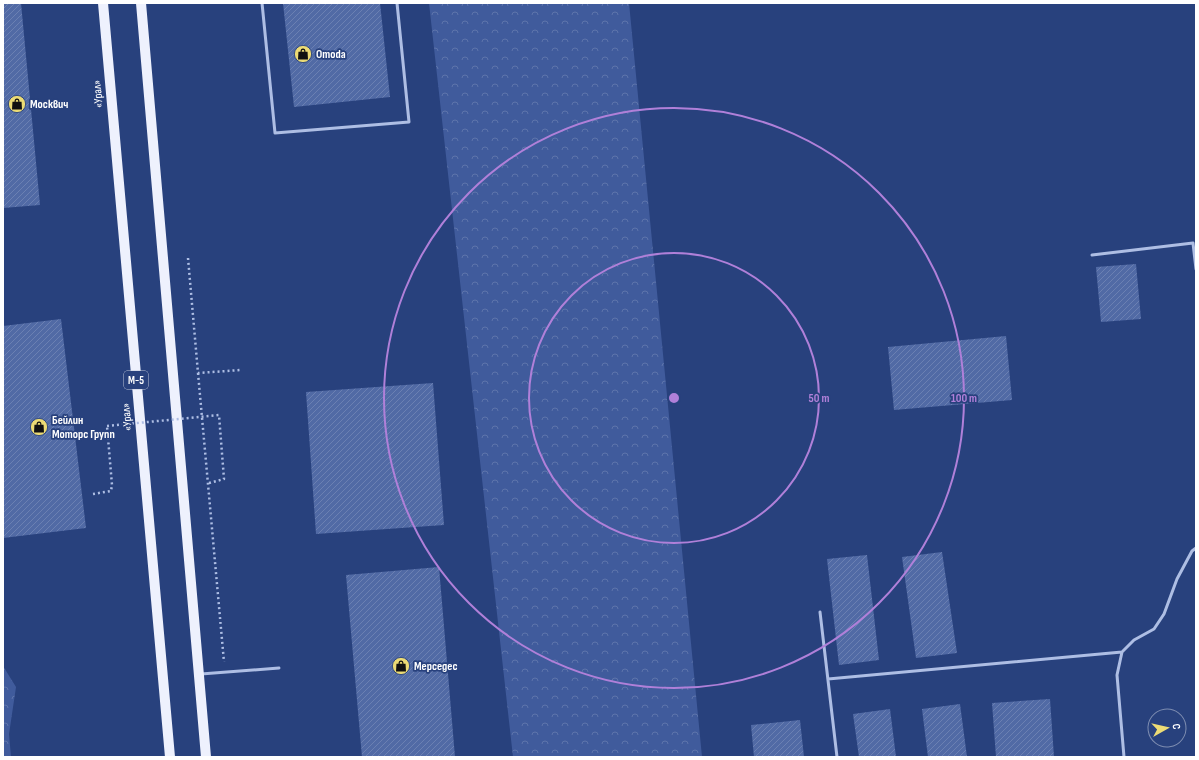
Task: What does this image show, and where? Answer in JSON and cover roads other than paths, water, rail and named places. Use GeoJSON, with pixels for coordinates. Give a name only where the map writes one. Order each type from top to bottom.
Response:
{"type":"FeatureCollection","features":[{"type":"Feature","properties":{"kind":"main road","name":"«Урал»"},"geometry":{"type":"LineString","coordinates":[[103,3],[170,757]]}},
{"type":"Feature","properties":{"kind":"main road"},"geometry":{"type":"LineString","coordinates":[[141,3],[206,757]]}},
{"type":"Feature","properties":{"kind":"lane"},"geometry":{"type":"LineString","coordinates":[[262,3],[275,134],[409,122],[396,3]]}},
{"type":"Feature","properties":{"kind":"lane"},"geometry":{"type":"LineString","coordinates":[[1092,255],[1193,243],[1196,269]]}},
{"type":"Feature","properties":{"kind":"lane"},"geometry":{"type":"LineString","coordinates":[[1124,757],[1117,675],[1122,652],[1134,640],[1154,629],[1164,614],[1177,579],[1192,551],[1196,548]]}},
{"type":"Feature","properties":{"kind":"lane"},"geometry":{"type":"LineString","coordinates":[[820,612],[837,757]]}},
{"type":"Feature","properties":{"kind":"lane"},"geometry":{"type":"LineString","coordinates":[[828,679],[1122,652]]}},
{"type":"Feature","properties":{"kind":"lane"},"geometry":{"type":"LineString","coordinates":[[198,674],[279,668]]}},
{"type":"Feature","properties":{"kind":"place","name":"Omoda"},"geometry":{"type":"Point","coordinates":[303,54]}},
{"type":"Feature","properties":{"kind":"place","name":"Москвич"},"geometry":{"type":"Point","coordinates":[17,104]}},
{"type":"Feature","properties":{"kind":"place","name":"Бейлин Моторс Групп"},"geometry":{"type":"Point","coordinates":[39,427]}},
{"type":"Feature","properties":{"kind":"place","name":"Мерседес"},"geometry":{"type":"Point","coordinates":[401,666]}}]}
